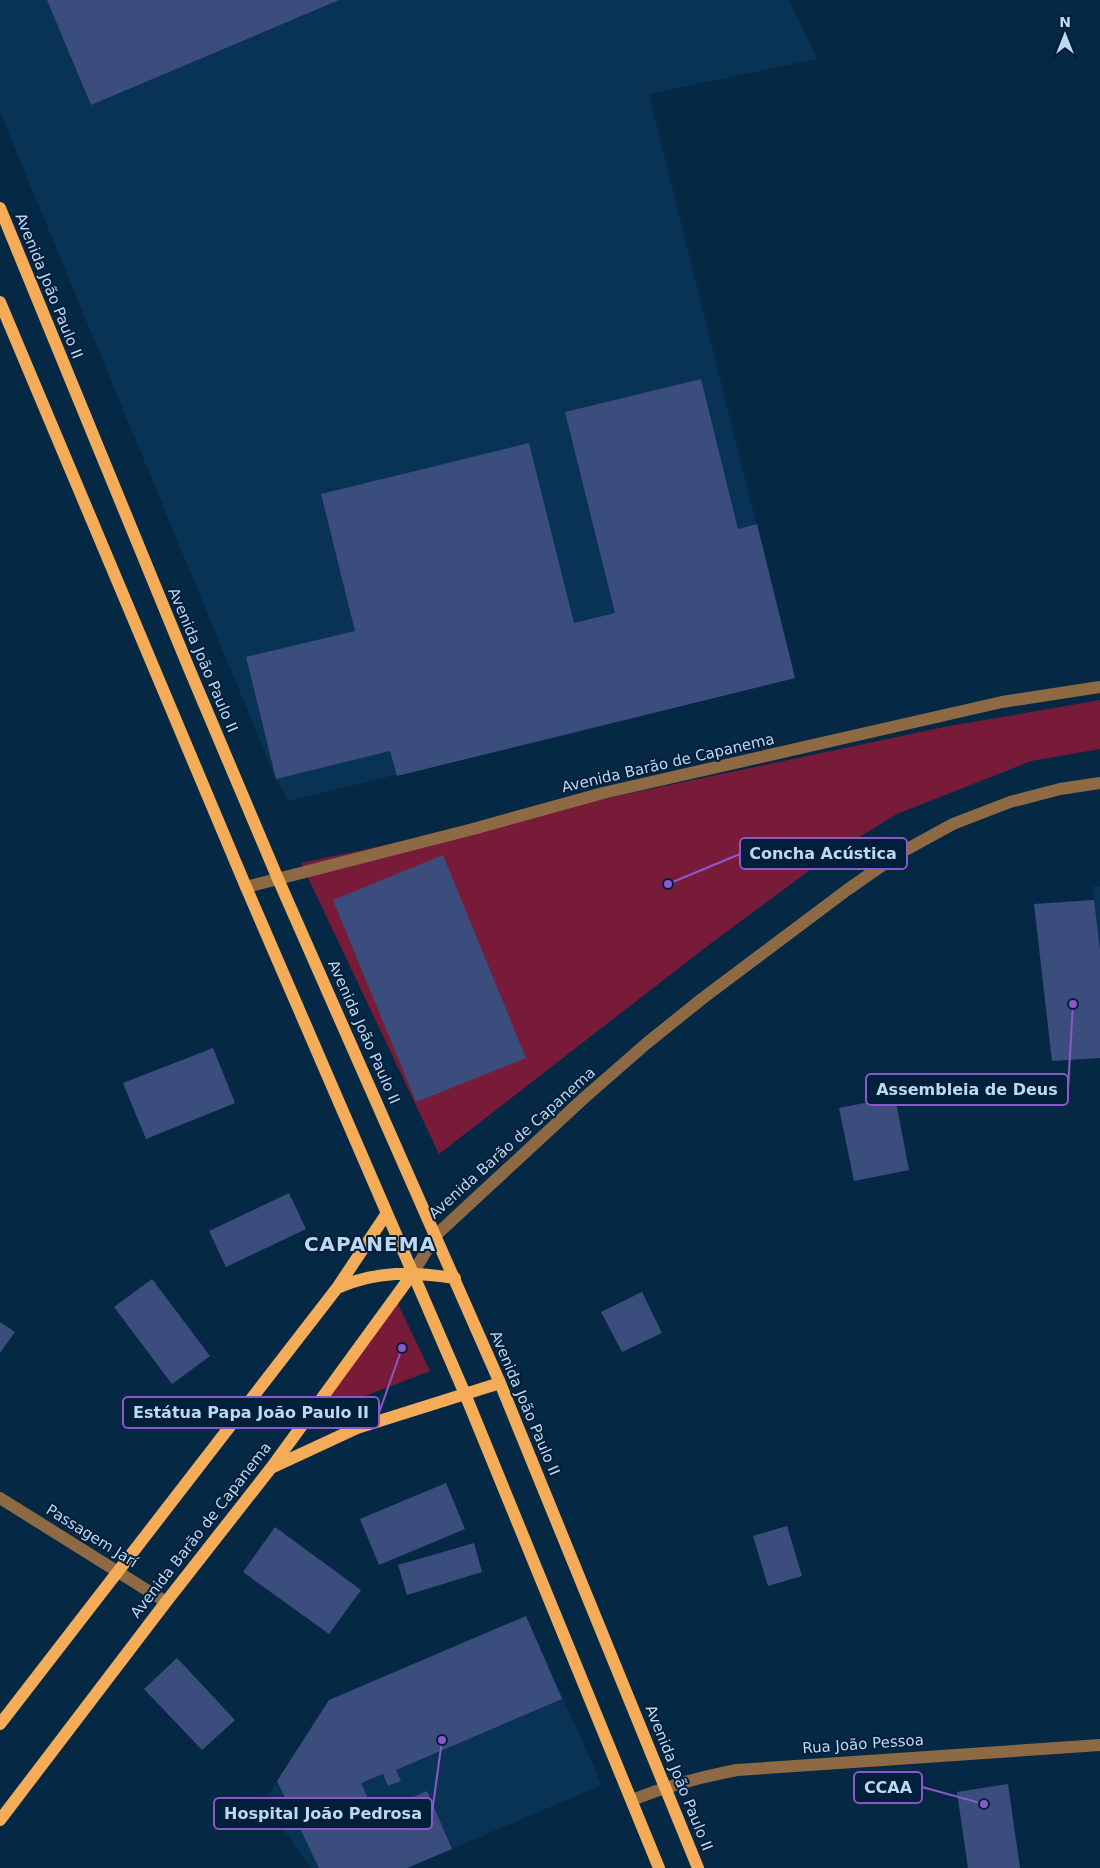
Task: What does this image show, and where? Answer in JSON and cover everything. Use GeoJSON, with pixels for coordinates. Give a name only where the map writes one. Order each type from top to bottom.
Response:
{"type":"FeatureCollection","features":[{"type":"Feature","properties":{"kind":"main road","name":"Avenida João Paulo II"},"geometry":{"type":"LineString","coordinates":[[0,208],[188,666],[278,879],[500,1383],[698,1868]]}},
{"type":"Feature","properties":{"kind":"main road"},"geometry":{"type":"LineString","coordinates":[[0,302],[246,887],[466,1394],[659,1868]]}},
{"type":"Feature","properties":{"kind":"main road"},"geometry":{"type":"LineString","coordinates":[[0,1724],[337,1288],[387,1213]]}},
{"type":"Feature","properties":{"kind":"main road"},"geometry":{"type":"LineString","coordinates":[[337,1288],[356,1280],[377,1275],[413,1273],[455,1278]]}},
{"type":"Feature","properties":{"kind":"main road","name":"Avenida Barão de Capanema"},"geometry":{"type":"LineString","coordinates":[[0,1820],[271,1468],[413,1273]]}},
{"type":"Feature","properties":{"kind":"main road"},"geometry":{"type":"LineString","coordinates":[[271,1468],[357,1428],[500,1383]]}},
{"type":"Feature","properties":{"kind":"street","name":"Avenida Barão de Capanema"},"geometry":{"type":"LineString","coordinates":[[246,887],[473,829],[603,793],[1002,702],[1100,687]]}},
{"type":"Feature","properties":{"kind":"street","name":"Avenida Barão de Capanema"},"geometry":{"type":"LineString","coordinates":[[413,1273],[436,1235],[524,1152],[647,1043],[847,890],[900,853],[953,824],[1010,802],[1060,789],[1100,783]]}},
{"type":"Feature","properties":{"kind":"street","name":"Passagem Jarí"},"geometry":{"type":"LineString","coordinates":[[0,1498],[166,1602]]}},
{"type":"Feature","properties":{"kind":"street","name":"Rua João Pessoa"},"geometry":{"type":"LineString","coordinates":[[632,1800],[664,1787],[698,1777],[737,1770],[1100,1745]]}},
{"type":"Feature","properties":{"kind":"shaded area"},"geometry":{"type":"Polygon","coordinates":[[[0,0],[789,0],[817,59],[649,94],[795,678],[288,801],[276,779],[0,112],[0,0]]]}},
{"type":"Feature","properties":{"kind":"shaded area"},"geometry":{"type":"Polygon","coordinates":[[[1100,700],[1100,749],[1031,761],[897,814],[833,853],[710,944],[439,1154],[301,863],[944,727],[1100,700]]]}},
{"type":"Feature","properties":{"kind":"shaded area"},"geometry":{"type":"Polygon","coordinates":[[[1100,886],[1100,950],[1092,887],[1100,886]]]}},
{"type":"Feature","properties":{"kind":"shaded area"},"geometry":{"type":"Polygon","coordinates":[[[396,1300],[430,1371],[313,1416],[396,1300]]]}},
{"type":"Feature","properties":{"kind":"shaded area"},"geometry":{"type":"Polygon","coordinates":[[[526,1616],[602,1785],[407,1868],[311,1868],[264,1802],[329,1700],[526,1616]]]}},
{"type":"Feature","properties":{"kind":"building"},"geometry":{"type":"Polygon","coordinates":[[[47,0],[339,0],[91,105],[47,0]]]}},
{"type":"Feature","properties":{"kind":"building"},"geometry":{"type":"Polygon","coordinates":[[[701,379],[738,529],[757,524],[795,678],[397,776],[390,751],[276,779],[246,657],[355,631],[321,494],[529,443],[574,623],[615,613],[565,412],[701,379]]]}},
{"type":"Feature","properties":{"kind":"building"},"geometry":{"type":"Polygon","coordinates":[[[443,855],[526,1058],[416,1102],[333,900],[443,855]]]}},
{"type":"Feature","properties":{"kind":"building"},"geometry":{"type":"Polygon","coordinates":[[[1094,900],[1100,950],[1100,1058],[1052,1061],[1034,904],[1094,900]]]}},
{"type":"Feature","properties":{"kind":"building"},"geometry":{"type":"Polygon","coordinates":[[[213,1048],[235,1103],[146,1139],[123,1083],[213,1048]]]}},
{"type":"Feature","properties":{"kind":"building"},"geometry":{"type":"Polygon","coordinates":[[[895,1097],[909,1170],[854,1181],[839,1108],[895,1097]]]}},
{"type":"Feature","properties":{"kind":"building"},"geometry":{"type":"Polygon","coordinates":[[[289,1193],[306,1229],[226,1267],[209,1231],[289,1193]]]}},
{"type":"Feature","properties":{"kind":"building"},"geometry":{"type":"Polygon","coordinates":[[[152,1279],[210,1356],[172,1384],[114,1307],[152,1279]]]}},
{"type":"Feature","properties":{"kind":"building"},"geometry":{"type":"Polygon","coordinates":[[[642,1292],[662,1333],[622,1352],[601,1312],[642,1292]]]}},
{"type":"Feature","properties":{"kind":"building"},"geometry":{"type":"Polygon","coordinates":[[[0,1322],[15,1332],[0,1353],[0,1322]]]}},
{"type":"Feature","properties":{"kind":"building"},"geometry":{"type":"Polygon","coordinates":[[[446,1483],[465,1529],[379,1565],[360,1519],[446,1483]]]}},
{"type":"Feature","properties":{"kind":"building"},"geometry":{"type":"Polygon","coordinates":[[[787,1526],[802,1576],[768,1586],[753,1536],[787,1526]]]}},
{"type":"Feature","properties":{"kind":"building"},"geometry":{"type":"Polygon","coordinates":[[[275,1527],[361,1590],[329,1634],[243,1572],[275,1527]]]}},
{"type":"Feature","properties":{"kind":"building"},"geometry":{"type":"Polygon","coordinates":[[[474,1543],[482,1572],[407,1595],[398,1565],[474,1543]]]}},
{"type":"Feature","properties":{"kind":"building"},"geometry":{"type":"Polygon","coordinates":[[[526,1616],[562,1699],[396,1770],[401,1781],[388,1786],[383,1774],[361,1783],[375,1814],[427,1791],[452,1849],[407,1868],[319,1868],[277,1781],[329,1700],[526,1616]]]}},
{"type":"Feature","properties":{"kind":"building"},"geometry":{"type":"Polygon","coordinates":[[[177,1658],[235,1720],[202,1750],[144,1689],[177,1658]]]}},
{"type":"Feature","properties":{"kind":"building"},"geometry":{"type":"Polygon","coordinates":[[[1008,1784],[1020,1868],[968,1868],[957,1792],[1008,1784]]]}},
{"type":"Feature","properties":{"kind":"place","name":"Concha Acústica"},"geometry":{"type":"Point","coordinates":[668,884]}},
{"type":"Feature","properties":{"kind":"place","name":"Assembleia de Deus"},"geometry":{"type":"Point","coordinates":[1073,1004]}},
{"type":"Feature","properties":{"kind":"place","name":"Estátua Papa João Paulo II"},"geometry":{"type":"Point","coordinates":[402,1348]}},
{"type":"Feature","properties":{"kind":"place","name":"Hospital João Pedrosa"},"geometry":{"type":"Point","coordinates":[442,1740]}},
{"type":"Feature","properties":{"kind":"place","name":"CCAA"},"geometry":{"type":"Point","coordinates":[984,1804]}},
{"type":"Feature","properties":{"kind":"district","name":"CAPANEMA"},"geometry":{"type":"Point","coordinates":[370,1244]}}]}
